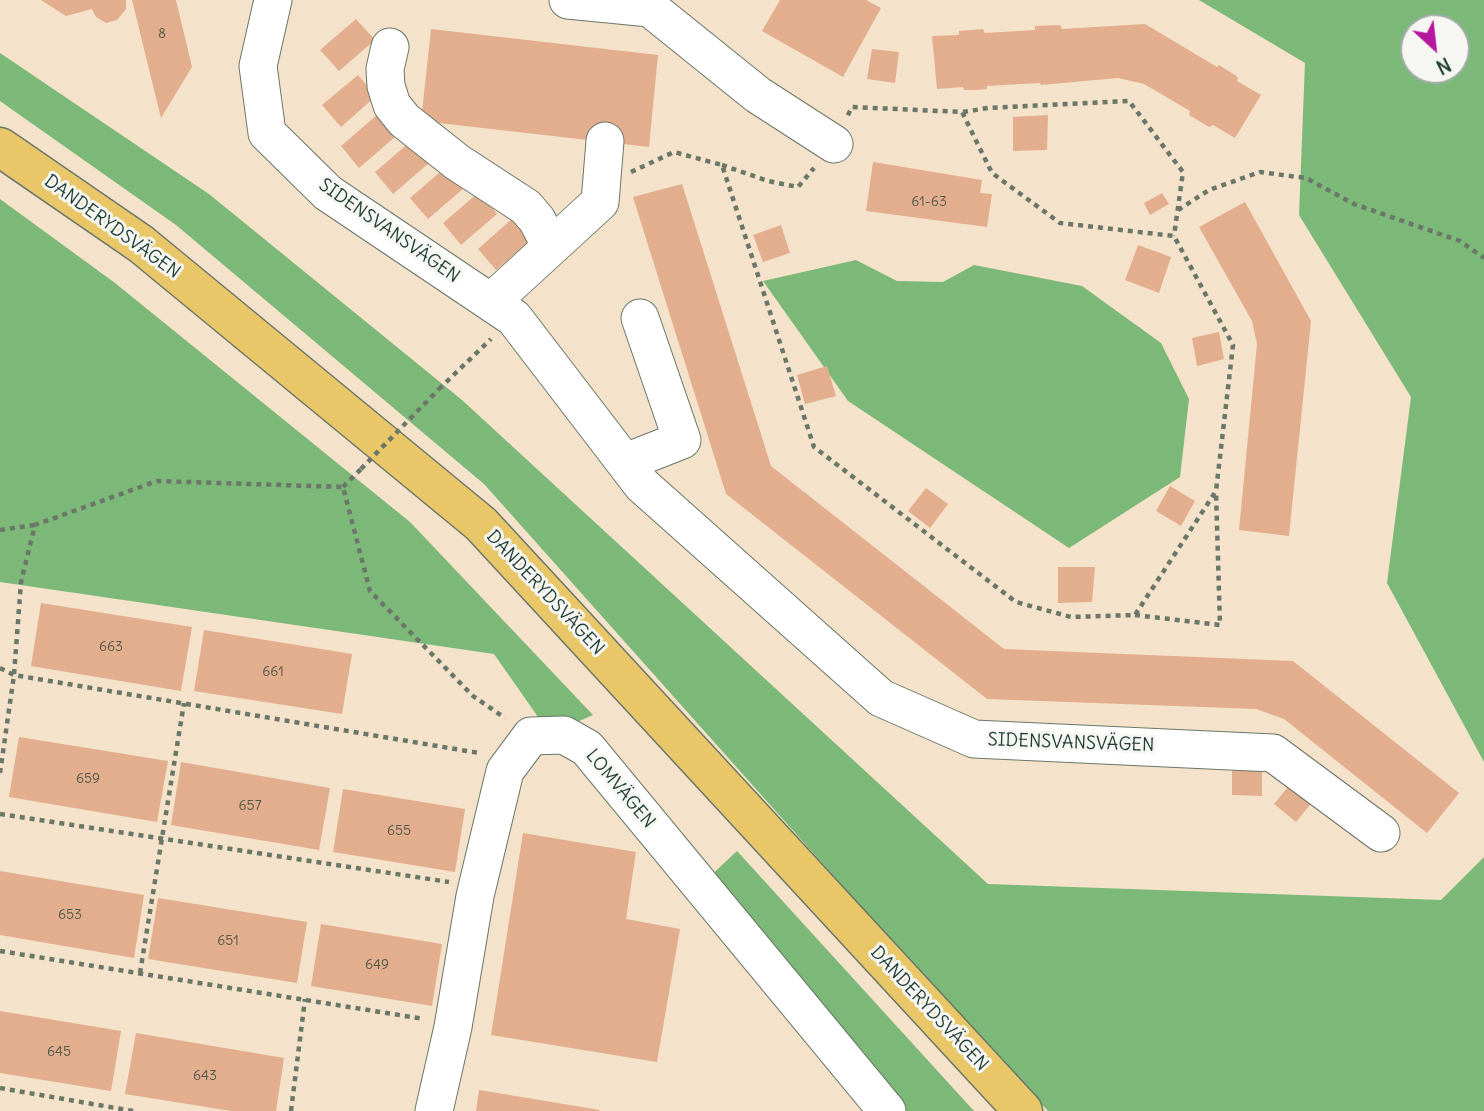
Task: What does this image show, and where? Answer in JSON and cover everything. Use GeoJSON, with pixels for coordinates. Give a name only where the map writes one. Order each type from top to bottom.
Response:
{"type":"FeatureCollection","features":[{"type":"Feature","properties":{"kind":"main road","name":"DANDERYDSVÄGEN"},"geometry":{"type":"LineString","coordinates":[[0,147],[141,243],[481,524],[1023,1111]]}},
{"type":"Feature","properties":{"kind":"street","name":"SIDENSVANSVÄGEN"},"geometry":{"type":"LineString","coordinates":[[273,0],[258,65],[267,133],[328,193],[502,310],[642,485],[881,698],[974,739],[1273,753],[1381,833]]}},
{"type":"Feature","properties":{"kind":"street"},"geometry":{"type":"LineString","coordinates":[[568,0],[650,8],[758,95],[834,144]]}},
{"type":"Feature","properties":{"kind":"street"},"geometry":{"type":"LineString","coordinates":[[390,47],[385,69],[386,86],[392,105],[404,120],[457,162],[526,207],[537,220],[551,247]]}},
{"type":"Feature","properties":{"kind":"street"},"geometry":{"type":"LineString","coordinates":[[502,310],[551,247],[600,202],[605,141]]}},
{"type":"Feature","properties":{"kind":"street"},"geometry":{"type":"LineString","coordinates":[[626,462],[682,440],[640,318]]}},
{"type":"Feature","properties":{"kind":"street","name":"LOMVÄGEN"},"geometry":{"type":"LineString","coordinates":[[531,736],[565,735],[587,748],[887,1111]]}},
{"type":"Feature","properties":{"kind":"street"},"geometry":{"type":"LineString","coordinates":[[434,1111],[453,1027],[475,895],[505,771],[531,736]]}},
{"type":"Feature","properties":{"kind":"path"},"geometry":{"type":"LineString","coordinates":[[631,172],[674,152],[722,165],[768,181],[798,187],[834,144],[852,107],[962,112],[988,108],[1129,101],[1184,172],[1174,236],[1233,345],[1216,491],[1220,625],[1135,615],[1071,617],[1016,602],[814,447],[722,165]]}},
{"type":"Feature","properties":{"kind":"path"},"geometry":{"type":"LineString","coordinates":[[962,112],[992,173],[1060,223],[1174,236]]}},
{"type":"Feature","properties":{"kind":"path"},"geometry":{"type":"LineString","coordinates":[[1178,209],[1209,190],[1260,172],[1306,178],[1353,204],[1460,241],[1484,258]]}},
{"type":"Feature","properties":{"kind":"path"},"geometry":{"type":"LineString","coordinates":[[0,530],[35,525],[157,481],[343,487],[439,389],[502,310]]}},
{"type":"Feature","properties":{"kind":"path"},"geometry":{"type":"LineString","coordinates":[[343,487],[370,591],[473,696],[531,736]]}},
{"type":"Feature","properties":{"kind":"path"},"geometry":{"type":"LineString","coordinates":[[1135,615],[1216,491]]}},
{"type":"Feature","properties":{"kind":"path"},"geometry":{"type":"LineString","coordinates":[[0,773],[14,675],[21,582],[35,525]]}},
{"type":"Feature","properties":{"kind":"path"},"geometry":{"type":"LineString","coordinates":[[0,668],[14,675],[486,754],[505,771]]}},
{"type":"Feature","properties":{"kind":"path"},"geometry":{"type":"LineString","coordinates":[[140,973],[184,704]]}},
{"type":"Feature","properties":{"kind":"path"},"geometry":{"type":"LineString","coordinates":[[0,814],[450,882],[475,895]]}},
{"type":"Feature","properties":{"kind":"path"},"geometry":{"type":"LineString","coordinates":[[0,951],[305,999],[453,1027]]}},
{"type":"Feature","properties":{"kind":"path"},"geometry":{"type":"LineString","coordinates":[[291,1111],[305,999]]}},
{"type":"Feature","properties":{"kind":"path"},"geometry":{"type":"LineString","coordinates":[[0,1088],[133,1111]]}},
{"type":"Feature","properties":{"kind":"green space"},"geometry":{"type":"Polygon","coordinates":[[[1199,0],[1484,0],[1484,762],[1387,583],[1411,397],[1299,215],[1305,63],[1199,0]]]}},
{"type":"Feature","properties":{"kind":"green space"},"geometry":{"type":"Polygon","coordinates":[[[0,53],[209,194],[462,400],[988,884],[1441,900],[1484,857],[1484,1111],[1048,1111],[945,1001],[484,484],[176,225],[0,101],[0,53]]]}},
{"type":"Feature","properties":{"kind":"green space"},"geometry":{"type":"Polygon","coordinates":[[[0,199],[115,283],[410,522],[593,715],[550,734],[494,654],[0,582],[0,199]]]}},
{"type":"Feature","properties":{"kind":"green space"},"geometry":{"type":"Polygon","coordinates":[[[856,260],[897,281],[943,282],[974,265],[1082,286],[1161,343],[1189,399],[1180,477],[1069,548],[848,401],[763,281],[856,260]]]}},
{"type":"Feature","properties":{"kind":"green space"},"geometry":{"type":"Polygon","coordinates":[[[737,851],[974,1111],[901,1111],[705,881],[737,851]]]}},
{"type":"Feature","properties":{"kind":"building"},"geometry":{"type":"Polygon","coordinates":[[[41,0],[126,0],[126,9],[117,20],[106,23],[96,17],[92,9],[66,16],[41,0]]]}},
{"type":"Feature","properties":{"kind":"building"},"geometry":{"type":"Polygon","coordinates":[[[132,0],[176,0],[192,67],[161,118],[132,0]]]}},
{"type":"Feature","properties":{"kind":"building"},"geometry":{"type":"Polygon","coordinates":[[[780,0],[866,0],[881,8],[843,77],[762,31],[780,0]]]}},
{"type":"Feature","properties":{"kind":"building"},"geometry":{"type":"Polygon","coordinates":[[[356,19],[375,40],[339,71],[320,50],[356,19]]]}},
{"type":"Feature","properties":{"kind":"building"},"geometry":{"type":"Polygon","coordinates":[[[1145,24],[1217,67],[1219,65],[1238,77],[1237,81],[1261,95],[1235,138],[1213,125],[1209,127],[1189,115],[1190,111],[1144,84],[1118,78],[1041,85],[987,86],[987,89],[976,90],[964,90],[963,87],[937,89],[932,36],[959,35],[959,31],[983,29],[985,33],[1035,30],[1035,26],[1060,25],[1062,29],[1145,24]]]}},
{"type":"Feature","properties":{"kind":"building"},"geometry":{"type":"Polygon","coordinates":[[[431,29],[658,55],[649,147],[421,121],[431,29]]]}},
{"type":"Feature","properties":{"kind":"building"},"geometry":{"type":"Polygon","coordinates":[[[872,49],[899,52],[895,83],[867,79],[872,49]]]}},
{"type":"Feature","properties":{"kind":"building"},"geometry":{"type":"Polygon","coordinates":[[[358,75],[376,96],[341,127],[322,105],[358,75]]]}},
{"type":"Feature","properties":{"kind":"building"},"geometry":{"type":"Polygon","coordinates":[[[377,115],[395,137],[359,168],[341,146],[377,115]]]}},
{"type":"Feature","properties":{"kind":"building"},"geometry":{"type":"Polygon","coordinates":[[[1048,115],[1047,150],[1013,151],[1013,117],[1048,115]]]}},
{"type":"Feature","properties":{"kind":"building"},"geometry":{"type":"Polygon","coordinates":[[[410,142],[429,163],[393,194],[375,172],[410,142]]]}},
{"type":"Feature","properties":{"kind":"building"},"geometry":{"type":"Polygon","coordinates":[[[873,162],[982,180],[980,193],[992,194],[987,227],[866,211],[873,162]]]}},
{"type":"Feature","properties":{"kind":"building"},"geometry":{"type":"Polygon","coordinates":[[[446,167],[464,188],[428,219],[410,198],[446,167]]]}},
{"type":"Feature","properties":{"kind":"building"},"geometry":{"type":"Polygon","coordinates":[[[682,184],[771,466],[1004,649],[1293,661],[1459,793],[1427,833],[1284,719],[1256,709],[987,699],[726,494],[633,197],[682,184]]]}},
{"type":"Feature","properties":{"kind":"building"},"geometry":{"type":"Polygon","coordinates":[[[479,192],[497,214],[461,245],[443,223],[479,192]]]}},
{"type":"Feature","properties":{"kind":"building"},"geometry":{"type":"Polygon","coordinates":[[[1162,193],[1169,204],[1150,215],[1144,203],[1162,193]]]}},
{"type":"Feature","properties":{"kind":"building"},"geometry":{"type":"Polygon","coordinates":[[[1245,202],[1311,321],[1289,536],[1239,530],[1257,344],[1252,321],[1199,227],[1245,202]]]}},
{"type":"Feature","properties":{"kind":"building"},"geometry":{"type":"Polygon","coordinates":[[[513,218],[532,239],[496,270],[478,249],[513,218]]]}},
{"type":"Feature","properties":{"kind":"building"},"geometry":{"type":"Polygon","coordinates":[[[781,225],[790,253],[763,262],[753,235],[781,225]]]}},
{"type":"Feature","properties":{"kind":"building"},"geometry":{"type":"Polygon","coordinates":[[[1138,245],[1171,257],[1159,293],[1125,280],[1138,245]]]}},
{"type":"Feature","properties":{"kind":"building"},"geometry":{"type":"Polygon","coordinates":[[[1219,332],[1224,359],[1197,366],[1192,338],[1219,332]]]}},
{"type":"Feature","properties":{"kind":"building"},"geometry":{"type":"Polygon","coordinates":[[[827,366],[836,396],[805,404],[797,375],[827,366]]]}},
{"type":"Feature","properties":{"kind":"building"},"geometry":{"type":"Polygon","coordinates":[[[1170,486],[1195,501],[1181,526],[1156,511],[1170,486]]]}},
{"type":"Feature","properties":{"kind":"building"},"geometry":{"type":"Polygon","coordinates":[[[926,488],[948,504],[930,528],[908,511],[926,488]]]}},
{"type":"Feature","properties":{"kind":"building"},"geometry":{"type":"Polygon","coordinates":[[[1058,567],[1095,567],[1092,602],[1058,603],[1058,567]]]}},
{"type":"Feature","properties":{"kind":"building"},"geometry":{"type":"Polygon","coordinates":[[[41,603],[192,627],[181,691],[31,666],[41,603]]]}},
{"type":"Feature","properties":{"kind":"building"},"geometry":{"type":"Polygon","coordinates":[[[204,630],[352,654],[342,714],[194,691],[204,630]]]}},
{"type":"Feature","properties":{"kind":"building"},"geometry":{"type":"Polygon","coordinates":[[[19,737],[168,761],[157,822],[9,797],[19,737]]]}},
{"type":"Feature","properties":{"kind":"building"},"geometry":{"type":"Polygon","coordinates":[[[181,762],[330,788],[319,850],[171,825],[181,762]]]}},
{"type":"Feature","properties":{"kind":"building"},"geometry":{"type":"Polygon","coordinates":[[[1232,766],[1262,766],[1262,796],[1232,795],[1232,766]]]}},
{"type":"Feature","properties":{"kind":"building"},"geometry":{"type":"Polygon","coordinates":[[[1292,782],[1314,800],[1296,822],[1274,804],[1292,782]]]}},
{"type":"Feature","properties":{"kind":"building"},"geometry":{"type":"Polygon","coordinates":[[[343,789],[465,809],[455,872],[333,852],[343,789]]]}},
{"type":"Feature","properties":{"kind":"building"},"geometry":{"type":"Polygon","coordinates":[[[523,833],[636,852],[626,919],[680,929],[657,1062],[491,1035],[523,833]]]}},
{"type":"Feature","properties":{"kind":"building"},"geometry":{"type":"Polygon","coordinates":[[[0,871],[144,895],[134,958],[0,935],[0,871]]]}},
{"type":"Feature","properties":{"kind":"building"},"geometry":{"type":"Polygon","coordinates":[[[158,898],[307,922],[297,983],[148,959],[158,898]]]}},
{"type":"Feature","properties":{"kind":"building"},"geometry":{"type":"Polygon","coordinates":[[[321,924],[442,944],[432,1006],[311,986],[321,924]]]}},
{"type":"Feature","properties":{"kind":"building"},"geometry":{"type":"Polygon","coordinates":[[[0,1011],[121,1031],[111,1091],[0,1073],[0,1011]]]}},
{"type":"Feature","properties":{"kind":"building"},"geometry":{"type":"Polygon","coordinates":[[[136,1033],[284,1058],[276,1111],[231,1111],[125,1094],[136,1033]]]}},
{"type":"Feature","properties":{"kind":"building"},"geometry":{"type":"Polygon","coordinates":[[[479,1090],[600,1110],[476,1111],[479,1090]]]}}]}
